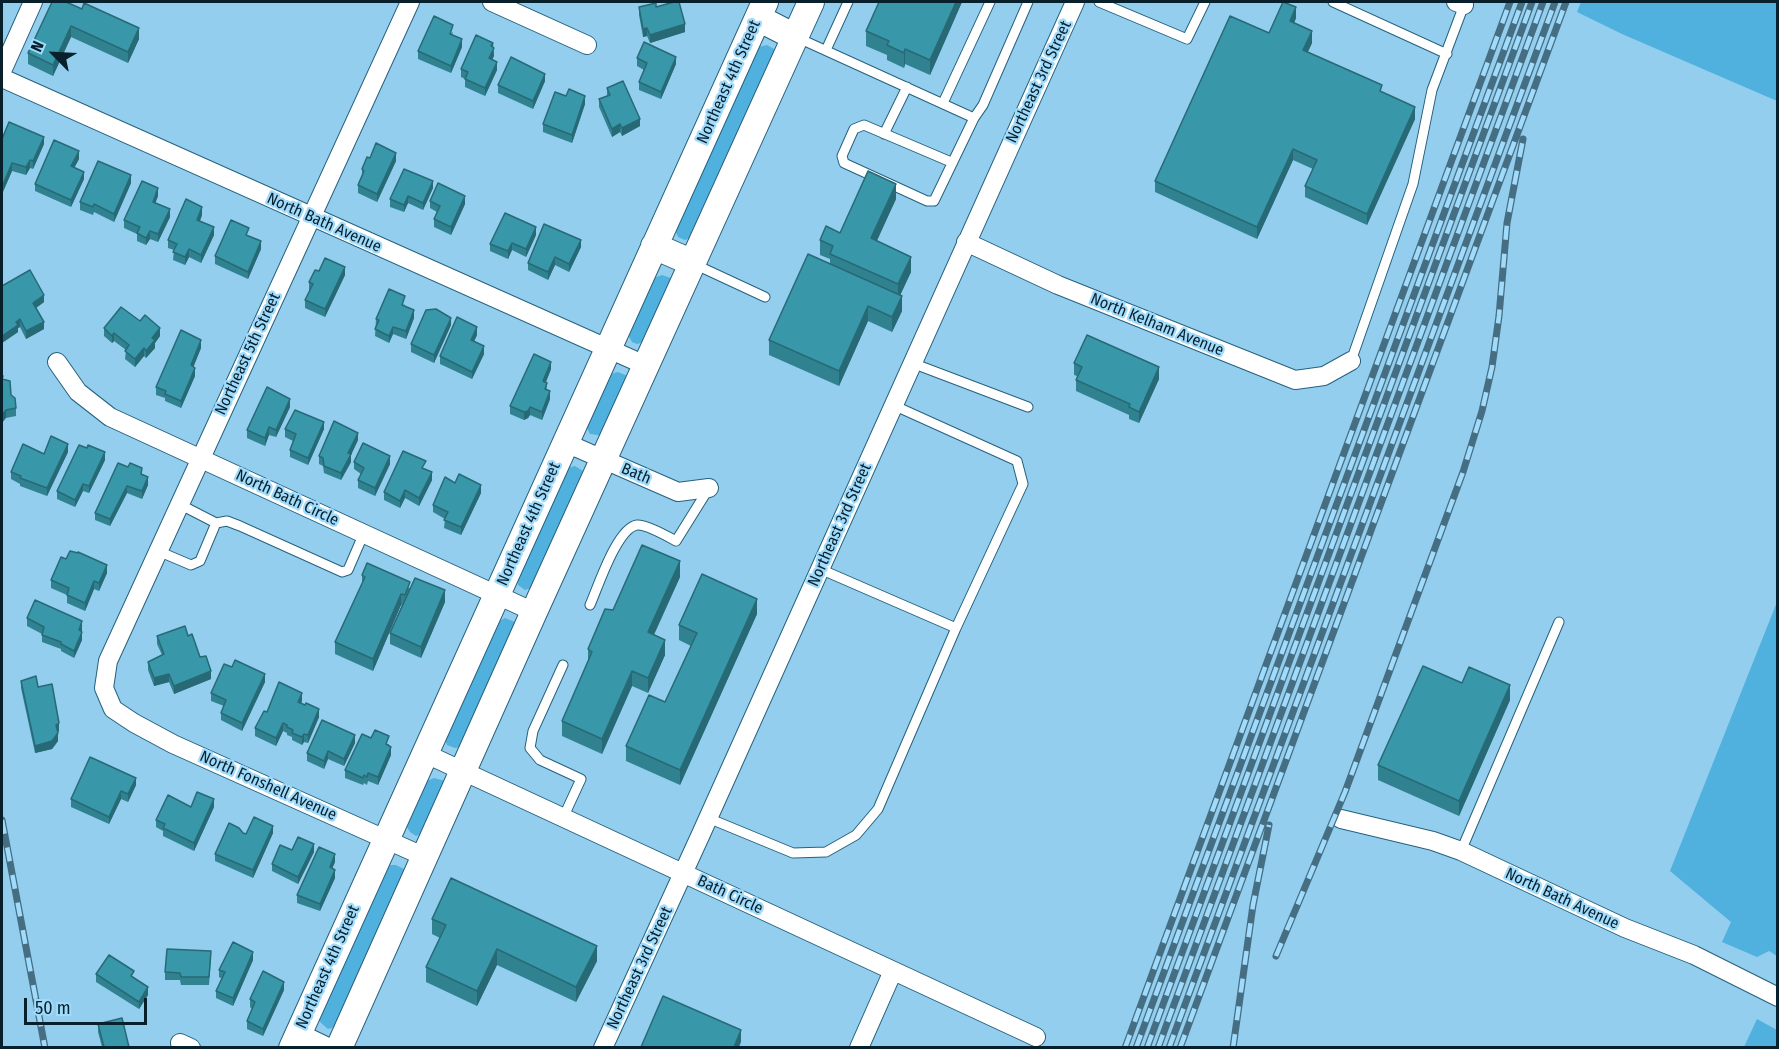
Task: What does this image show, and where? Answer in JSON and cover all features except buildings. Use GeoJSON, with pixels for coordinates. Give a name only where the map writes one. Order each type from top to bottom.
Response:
{"type":"FeatureCollection","features":[{"type":"Feature","properties":{"kind":"main road"},"geometry":{"type":"LineString","coordinates":[[339,1047],[811,2]]}},
{"type":"Feature","properties":{"kind":"main road"},"geometry":{"type":"LineString","coordinates":[[761,10],[795,37]]}},
{"type":"Feature","properties":{"kind":"main road","name":"Northeast 4th Street"},"geometry":{"type":"LineString","coordinates":[[296,1040],[761,10]]}},
{"type":"Feature","properties":{"kind":"main road"},"geometry":{"type":"LineString","coordinates":[[654,246],[693,263]]}},
{"type":"Feature","properties":{"kind":"street"},"geometry":{"type":"LineString","coordinates":[[2,71],[33,2]]}},
{"type":"Feature","properties":{"kind":"street","name":"Northeast 5th Street"},"geometry":{"type":"LineString","coordinates":[[113,709],[104,688],[108,661],[410,2]]}},
{"type":"Feature","properties":{"kind":"street"},"geometry":{"type":"LineString","coordinates":[[492,2],[588,45]]}},
{"type":"Feature","properties":{"kind":"street","name":"Northeast 3rd Street"},"geometry":{"type":"LineString","coordinates":[[603,1047],[1076,2]]}},
{"type":"Feature","properties":{"kind":"street","name":"North Bath Avenue"},"geometry":{"type":"LineString","coordinates":[[2,78],[647,366]]}},
{"type":"Feature","properties":{"kind":"street","name":"North Kelham Avenue"},"geometry":{"type":"LineString","coordinates":[[966,242],[1058,285],[1295,380],[1324,376],[1351,361]]}},
{"type":"Feature","properties":{"kind":"street","name":"North Bath Circle"},"geometry":{"type":"LineString","coordinates":[[57,362],[78,392],[110,417],[534,612]]}},
{"type":"Feature","properties":{"kind":"street","name":"Bath"},"geometry":{"type":"LineString","coordinates":[[566,443],[678,492],[709,488]]}},
{"type":"Feature","properties":{"kind":"street","name":"North Fonshell Avenue"},"geometry":{"type":"LineString","coordinates":[[113,709],[173,744],[425,857]]}},
{"type":"Feature","properties":{"kind":"street","name":"Bath Circle"},"geometry":{"type":"LineString","coordinates":[[424,753],[1036,1037]]}},
{"type":"Feature","properties":{"kind":"street","name":"North Bath Avenue"},"geometry":{"type":"LineString","coordinates":[[1341,819],[1433,841],[1461,851],[1625,928],[1694,955],[1778,997]]}},
{"type":"Feature","properties":{"kind":"street"},"geometry":{"type":"LineString","coordinates":[[859,1047],[893,971]]}},
{"type":"Feature","properties":{"kind":"street"},"geometry":{"type":"LineString","coordinates":[[296,1040],[330,1047]]}},
{"type":"Feature","properties":{"kind":"lane"},"geometry":{"type":"LineString","coordinates":[[826,50],[848,2]]}},
{"type":"Feature","properties":{"kind":"lane"},"geometry":{"type":"LineString","coordinates":[[942,103],[990,2]]}},
{"type":"Feature","properties":{"kind":"lane"},"geometry":{"type":"LineString","coordinates":[[951,162],[864,125],[854,129],[842,156],[844,163],[927,201],[934,201],[951,162],[982,105],[1028,2]]}},
{"type":"Feature","properties":{"kind":"lane"},"geometry":{"type":"LineString","coordinates":[[1099,2],[1187,39],[1205,2]]}},
{"type":"Feature","properties":{"kind":"lane"},"geometry":{"type":"LineString","coordinates":[[1333,2],[1447,54]]}},
{"type":"Feature","properties":{"kind":"lane"},"geometry":{"type":"LineString","coordinates":[[1351,361],[1413,184],[1432,90],[1447,54],[1460,3]]}},
{"type":"Feature","properties":{"kind":"lane"},"geometry":{"type":"LineString","coordinates":[[795,37],[974,118]]}},
{"type":"Feature","properties":{"kind":"lane"},"geometry":{"type":"LineString","coordinates":[[884,134],[907,87]]}},
{"type":"Feature","properties":{"kind":"lane"},"geometry":{"type":"LineString","coordinates":[[693,263],[765,297]]}},
{"type":"Feature","properties":{"kind":"lane"},"geometry":{"type":"LineString","coordinates":[[912,363],[1028,407]]}},
{"type":"Feature","properties":{"kind":"lane"},"geometry":{"type":"LineString","coordinates":[[708,818],[794,853],[826,852],[856,835],[878,809],[956,628],[1023,484],[1017,460],[893,405]]}},
{"type":"Feature","properties":{"kind":"lane"},"geometry":{"type":"LineString","coordinates":[[590,605],[619,539],[627,529],[643,525],[676,541],[709,488]]}},
{"type":"Feature","properties":{"kind":"lane"},"geometry":{"type":"LineString","coordinates":[[179,504],[216,523],[227,521],[240,526],[342,572],[348,570],[364,533]]}},
{"type":"Feature","properties":{"kind":"lane"},"geometry":{"type":"LineString","coordinates":[[158,551],[191,564],[200,561],[216,523]]}},
{"type":"Feature","properties":{"kind":"lane"},"geometry":{"type":"LineString","coordinates":[[820,569],[956,628]]}},
{"type":"Feature","properties":{"kind":"lane"},"geometry":{"type":"LineString","coordinates":[[1461,851],[1559,622]]}},
{"type":"Feature","properties":{"kind":"lane"},"geometry":{"type":"LineString","coordinates":[[562,665],[533,730],[530,748],[540,760],[581,779],[563,818]]}},
{"type":"Feature","properties":{"kind":"shaded area"},"geometry":{"type":"Polygon","coordinates":[[[1581,2],[1777,2],[1777,101],[1622,34],[1577,12],[1581,2]]]}},
{"type":"Feature","properties":{"kind":"shaded area"},"geometry":{"type":"Polygon","coordinates":[[[767,45],[774,49],[776,58],[696,236],[685,240],[678,237],[674,227],[758,47],[767,45]]]}},
{"type":"Feature","properties":{"kind":"shaded area"},"geometry":{"type":"Polygon","coordinates":[[[662,275],[671,278],[673,286],[648,341],[637,344],[632,342],[627,333],[651,279],[662,275]]]}},
{"type":"Feature","properties":{"kind":"shaded area"},"geometry":{"type":"Polygon","coordinates":[[[618,372],[628,376],[605,436],[590,434],[586,426],[607,375],[618,372]]]}},
{"type":"Feature","properties":{"kind":"shaded area"},"geometry":{"type":"Polygon","coordinates":[[[575,466],[583,471],[585,478],[537,586],[525,590],[518,585],[516,576],[563,469],[575,466]]]}},
{"type":"Feature","properties":{"kind":"shaded area"},"geometry":{"type":"Polygon","coordinates":[[[1777,602],[1777,956],[1769,951],[1757,957],[1722,942],[1731,922],[1670,871],[1777,602]]]}},
{"type":"Feature","properties":{"kind":"shaded area"},"geometry":{"type":"Polygon","coordinates":[[[505,618],[515,622],[517,631],[466,746],[455,748],[447,745],[444,737],[495,623],[505,618]]]}},
{"type":"Feature","properties":{"kind":"shaded area"},"geometry":{"type":"Polygon","coordinates":[[[434,778],[445,781],[425,832],[416,836],[405,824],[424,782],[434,778]]]}},
{"type":"Feature","properties":{"kind":"shaded area"},"geometry":{"type":"Polygon","coordinates":[[[386,865],[396,865],[406,870],[338,1026],[328,1029],[317,1017],[386,865]]]}},
{"type":"Feature","properties":{"kind":"shaded area"},"geometry":{"type":"Polygon","coordinates":[[[1757,1019],[1777,1030],[1777,1047],[1744,1047],[1757,1019]]]}},
{"type":"Feature","properties":{"kind":"railway"},"geometry":{"type":"LineString","coordinates":[[1125,1048],[1510,2]]}},
{"type":"Feature","properties":{"kind":"railway"},"geometry":{"type":"LineString","coordinates":[[1136,1048],[1522,2]]}},
{"type":"Feature","properties":{"kind":"railway"},"geometry":{"type":"LineString","coordinates":[[1147,1048],[1532,2]]}},
{"type":"Feature","properties":{"kind":"railway"},"geometry":{"type":"LineString","coordinates":[[1158,1048],[1543,2]]}},
{"type":"Feature","properties":{"kind":"railway"},"geometry":{"type":"LineString","coordinates":[[1169,1048],[1555,2]]}},
{"type":"Feature","properties":{"kind":"railway"},"geometry":{"type":"LineString","coordinates":[[1180,1048],[1566,2]]}},
{"type":"Feature","properties":{"kind":"railway"},"geometry":{"type":"LineString","coordinates":[[1276,956],[1345,792],[1463,472],[1482,411],[1492,367],[1507,223],[1523,139]]}},
{"type":"Feature","properties":{"kind":"railway"},"geometry":{"type":"LineString","coordinates":[[2,820],[45,1048]]}},
{"type":"Feature","properties":{"kind":"railway"},"geometry":{"type":"LineString","coordinates":[[1233,1048],[1253,905],[1269,825]]}}]}
